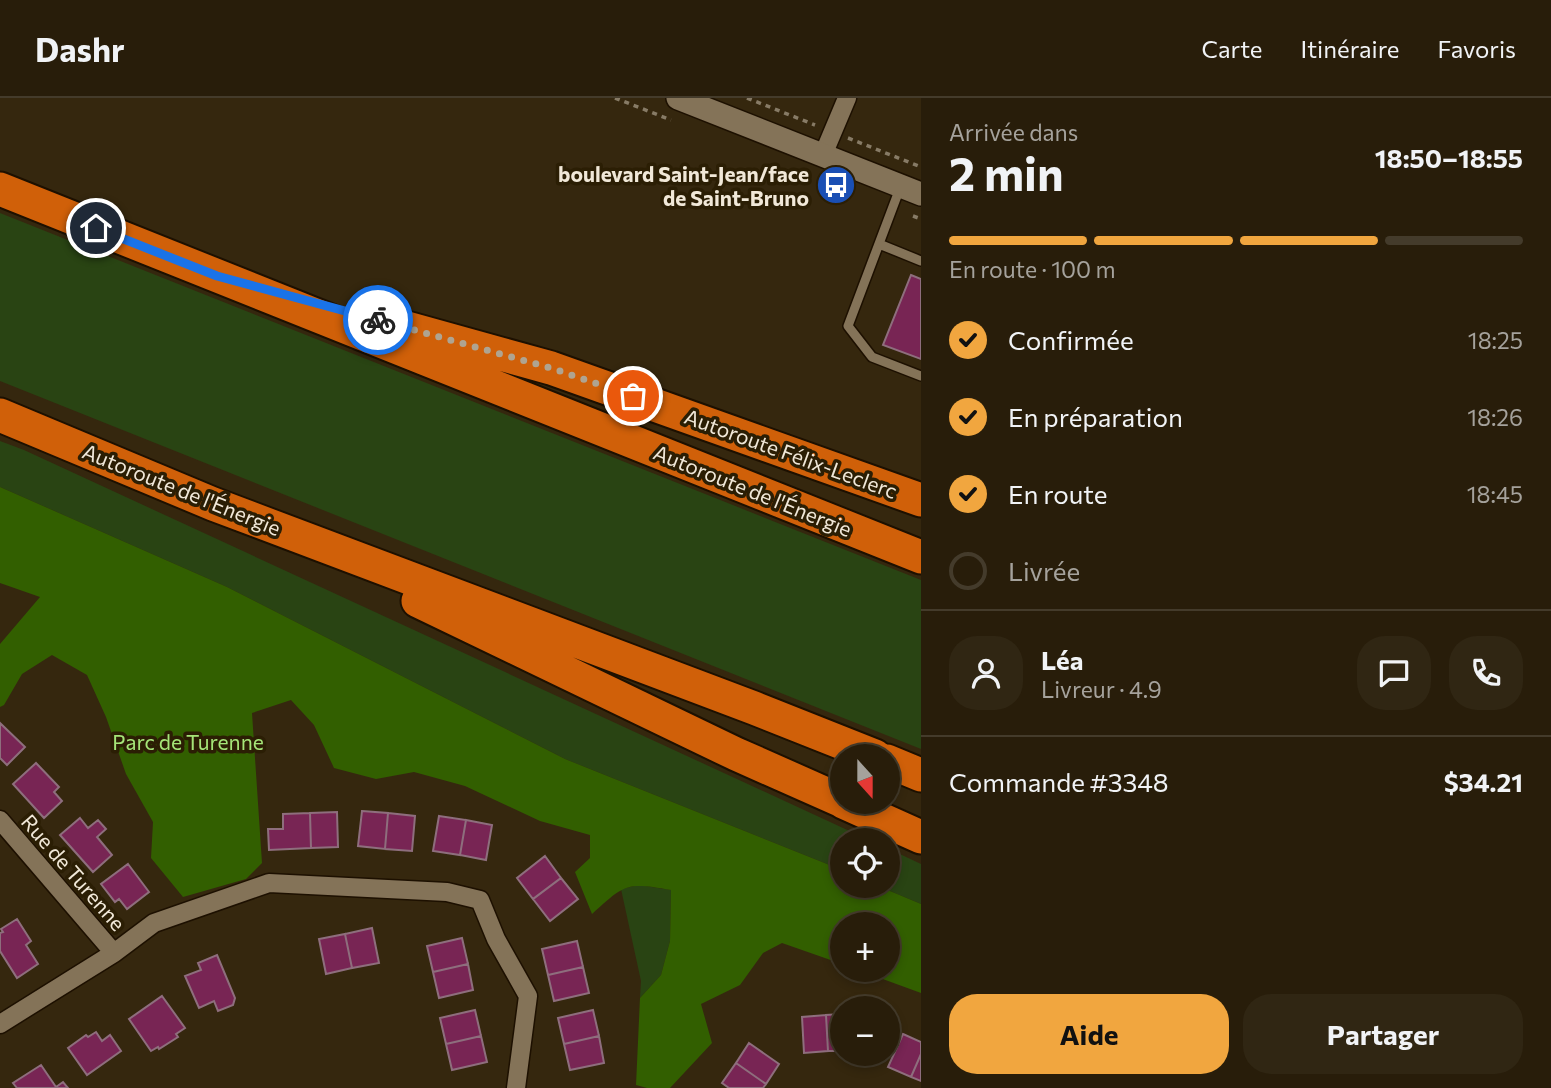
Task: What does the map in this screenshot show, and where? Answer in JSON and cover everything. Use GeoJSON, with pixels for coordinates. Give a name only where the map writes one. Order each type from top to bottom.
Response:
{"type":"FeatureCollection","features":[{"type":"Feature","properties":{"kind":"highway","name":"Autoroute de l'Énergie"},"geometry":{"type":"LineString","coordinates":[[0,189],[921,557]]}},
{"type":"Feature","properties":{"kind":"highway","name":"Autoroute Félix-Leclerc"},"geometry":{"type":"LineString","coordinates":[[217,276],[551,368],[921,500]]}},
{"type":"Feature","properties":{"kind":"highway","name":"Autoroute de l'Énergie"},"geometry":{"type":"LineString","coordinates":[[0,415],[213,504],[845,744]]}},
{"type":"Feature","properties":{"kind":"highway"},"geometry":{"type":"LineString","coordinates":[[213,504],[736,754],[830,796]]}},
{"type":"Feature","properties":{"kind":"highway"},"geometry":{"type":"LineString","coordinates":[[900,766],[921,775]]}},
{"type":"Feature","properties":{"kind":"highway"},"geometry":{"type":"LineString","coordinates":[[871,814],[921,837]]}},
{"type":"Feature","properties":{"kind":"street"},"geometry":{"type":"LineString","coordinates":[[678,98],[911,190]]}},
{"type":"Feature","properties":{"kind":"street"},"geometry":{"type":"LineString","coordinates":[[823,155],[847,98]]}},
{"type":"Feature","properties":{"kind":"street","name":"Rue de Turenne"},"geometry":{"type":"LineString","coordinates":[[0,820],[114,953]]}},
{"type":"Feature","properties":{"kind":"street"},"geometry":{"type":"LineString","coordinates":[[0,1024],[114,953],[154,923],[269,883],[447,892],[480,900],[496,939],[528,996],[516,1088]]}},
{"type":"Feature","properties":{"kind":"lane"},"geometry":{"type":"LineString","coordinates":[[911,190],[879,244],[848,326],[872,357],[921,376]]}},
{"type":"Feature","properties":{"kind":"lane"},"geometry":{"type":"LineString","coordinates":[[879,244],[921,261]]}},
{"type":"Feature","properties":{"kind":"path"},"geometry":{"type":"LineString","coordinates":[[747,98],[808,122]]}},
{"type":"Feature","properties":{"kind":"path"},"geometry":{"type":"LineString","coordinates":[[860,143],[921,167]]}},
{"type":"Feature","properties":{"kind":"green space"},"geometry":{"type":"Polygon","coordinates":[[[0,213],[921,580],[921,749],[0,381],[0,213]]]}},
{"type":"Feature","properties":{"kind":"green space"},"geometry":{"type":"Polygon","coordinates":[[[0,441],[843,828],[830,828],[830,865],[565,759],[227,587],[0,487],[0,441]]]}},
{"type":"Feature","properties":{"kind":"green space","name":"Parc de Turenne"},"geometry":{"type":"Polygon","coordinates":[[[0,487],[227,587],[565,759],[830,865],[830,898],[900,898],[900,895],[921,904],[921,993],[891,982],[900,982],[900,912],[830,912],[830,960],[782,943],[763,953],[740,985],[701,1004],[712,1043],[670,1088],[636,1085],[640,998],[661,975],[670,941],[671,890],[644,886],[627,888],[612,896],[592,914],[575,872],[590,858],[590,835],[540,821],[465,786],[414,772],[376,779],[334,768],[314,725],[291,700],[252,713],[262,863],[246,879],[183,897],[151,858],[153,822],[126,774],[106,717],[87,675],[52,655],[22,674],[4,705],[0,707],[0,644],[40,597],[0,583],[0,487]]]}},
{"type":"Feature","properties":{"kind":"green space"},"geometry":{"type":"Polygon","coordinates":[[[900,854],[921,864],[921,904],[900,895],[900,854]]]}},
{"type":"Feature","properties":{"kind":"green space"},"geometry":{"type":"Polygon","coordinates":[[[639,885],[671,890],[670,941],[661,975],[640,998],[641,981],[621,889],[639,885]]]}},
{"type":"Feature","properties":{"kind":"building"},"geometry":{"type":"Polygon","coordinates":[[[911,275],[921,279],[921,359],[883,345],[911,275]]]}},
{"type":"Feature","properties":{"kind":"building"},"geometry":{"type":"Polygon","coordinates":[[[0,723],[25,747],[7,765],[0,758],[0,723]]]}},
{"type":"Feature","properties":{"kind":"building"},"geometry":{"type":"Polygon","coordinates":[[[36,763],[59,787],[54,792],[62,801],[44,818],[13,784],[36,763]]]}},
{"type":"Feature","properties":{"kind":"building"},"geometry":{"type":"Polygon","coordinates":[[[362,811],[388,813],[385,849],[358,846],[362,811]]]}},
{"type":"Feature","properties":{"kind":"building"},"geometry":{"type":"Polygon","coordinates":[[[337,812],[338,847],[311,848],[310,813],[337,812]]]}},
{"type":"Feature","properties":{"kind":"building"},"geometry":{"type":"Polygon","coordinates":[[[310,813],[311,848],[269,850],[268,829],[283,829],[283,814],[310,813]]]}},
{"type":"Feature","properties":{"kind":"building"},"geometry":{"type":"Polygon","coordinates":[[[388,813],[415,816],[412,851],[385,849],[388,813]]]}},
{"type":"Feature","properties":{"kind":"building"},"geometry":{"type":"Polygon","coordinates":[[[439,816],[466,820],[460,855],[433,851],[439,816]]]}},
{"type":"Feature","properties":{"kind":"building"},"geometry":{"type":"Polygon","coordinates":[[[80,818],[88,828],[98,820],[106,829],[97,837],[112,855],[93,872],[60,835],[80,818]]]}},
{"type":"Feature","properties":{"kind":"building"},"geometry":{"type":"Polygon","coordinates":[[[466,820],[492,825],[486,860],[460,855],[466,820]]]}},
{"type":"Feature","properties":{"kind":"building"},"geometry":{"type":"Polygon","coordinates":[[[545,856],[561,878],[533,899],[517,878],[545,856]]]}},
{"type":"Feature","properties":{"kind":"building"},"geometry":{"type":"Polygon","coordinates":[[[128,864],[149,892],[127,909],[119,899],[115,902],[101,884],[128,864]]]}},
{"type":"Feature","properties":{"kind":"building"},"geometry":{"type":"Polygon","coordinates":[[[561,878],[578,899],[550,921],[533,899],[561,878]]]}},
{"type":"Feature","properties":{"kind":"building"},"geometry":{"type":"Polygon","coordinates":[[[17,919],[31,941],[26,945],[38,964],[17,978],[0,951],[0,933],[3,932],[1,929],[17,919]]]}},
{"type":"Feature","properties":{"kind":"building"},"geometry":{"type":"Polygon","coordinates":[[[372,928],[379,963],[352,968],[345,934],[372,928]]]}},
{"type":"Feature","properties":{"kind":"building"},"geometry":{"type":"Polygon","coordinates":[[[345,934],[352,968],[326,974],[319,939],[345,934]]]}},
{"type":"Feature","properties":{"kind":"building"},"geometry":{"type":"Polygon","coordinates":[[[462,938],[468,964],[433,972],[427,946],[462,938]]]}},
{"type":"Feature","properties":{"kind":"building"},"geometry":{"type":"Polygon","coordinates":[[[577,941],[583,967],[548,975],[542,949],[577,941]]]}},
{"type":"Feature","properties":{"kind":"building"},"geometry":{"type":"Polygon","coordinates":[[[217,955],[235,998],[233,1005],[218,1011],[214,1001],[199,1008],[185,976],[201,970],[198,963],[217,955]]]}},
{"type":"Feature","properties":{"kind":"building"},"geometry":{"type":"Polygon","coordinates":[[[468,964],[473,990],[439,998],[433,972],[468,964]]]}},
{"type":"Feature","properties":{"kind":"building"},"geometry":{"type":"Polygon","coordinates":[[[583,967],[589,993],[554,1001],[548,975],[583,967]]]}},
{"type":"Feature","properties":{"kind":"building"},"geometry":{"type":"Polygon","coordinates":[[[162,996],[185,1028],[176,1034],[178,1037],[151,1051],[129,1019],[162,996]]]}},
{"type":"Feature","properties":{"kind":"building"},"geometry":{"type":"Polygon","coordinates":[[[475,1010],[481,1036],[446,1044],[440,1018],[475,1010]]]}},
{"type":"Feature","properties":{"kind":"building"},"geometry":{"type":"Polygon","coordinates":[[[593,1010],[599,1036],[564,1044],[558,1018],[593,1010]]]}},
{"type":"Feature","properties":{"kind":"building"},"geometry":{"type":"Polygon","coordinates":[[[826,1015],[830,1015],[830,1051],[828,1051],[826,1015]]]}},
{"type":"Feature","properties":{"kind":"building"},"geometry":{"type":"Polygon","coordinates":[[[826,1015],[828,1051],[804,1053],[802,1017],[826,1015]]]}},
{"type":"Feature","properties":{"kind":"building"},"geometry":{"type":"Polygon","coordinates":[[[96,1032],[102,1041],[110,1035],[121,1051],[87,1075],[68,1048],[86,1035],[88,1037],[96,1032]]]}},
{"type":"Feature","properties":{"kind":"building"},"geometry":{"type":"Polygon","coordinates":[[[903,1034],[921,1042],[921,1054],[911,1077],[888,1067],[900,1066],[900,1041],[903,1034]]]}},
{"type":"Feature","properties":{"kind":"building"},"geometry":{"type":"Polygon","coordinates":[[[481,1036],[487,1062],[452,1070],[446,1044],[481,1036]]]}},
{"type":"Feature","properties":{"kind":"building"},"geometry":{"type":"Polygon","coordinates":[[[599,1036],[604,1063],[570,1070],[564,1044],[599,1036]]]}},
{"type":"Feature","properties":{"kind":"building"},"geometry":{"type":"Polygon","coordinates":[[[749,1043],[779,1064],[766,1084],[736,1063],[749,1043]]]}},
{"type":"Feature","properties":{"kind":"building"},"geometry":{"type":"Polygon","coordinates":[[[921,1054],[921,1081],[911,1077],[921,1054]]]}},
{"type":"Feature","properties":{"kind":"building"},"geometry":{"type":"Polygon","coordinates":[[[736,1063],[766,1084],[763,1088],[729,1088],[722,1083],[736,1063]]]}},
{"type":"Feature","properties":{"kind":"building"},"geometry":{"type":"Polygon","coordinates":[[[41,1065],[56,1087],[63,1082],[68,1088],[17,1088],[13,1083],[41,1065]]]}},
{"type":"Feature","properties":{"kind":"way so far"},"geometry":{"type":"LineString","coordinates":[[378,320],[551,368],[633,396]]}},
{"type":"Feature","properties":{"kind":"place","name":"boulevard Saint-Jean/face de Saint-Bruno"},"geometry":{"type":"Point","coordinates":[836,185]}},
{"type":"Feature","properties":{"kind":"route"},"geometry":{"type":"LineString","coordinates":[[96,228],[217,276],[378,320]]}}]}
